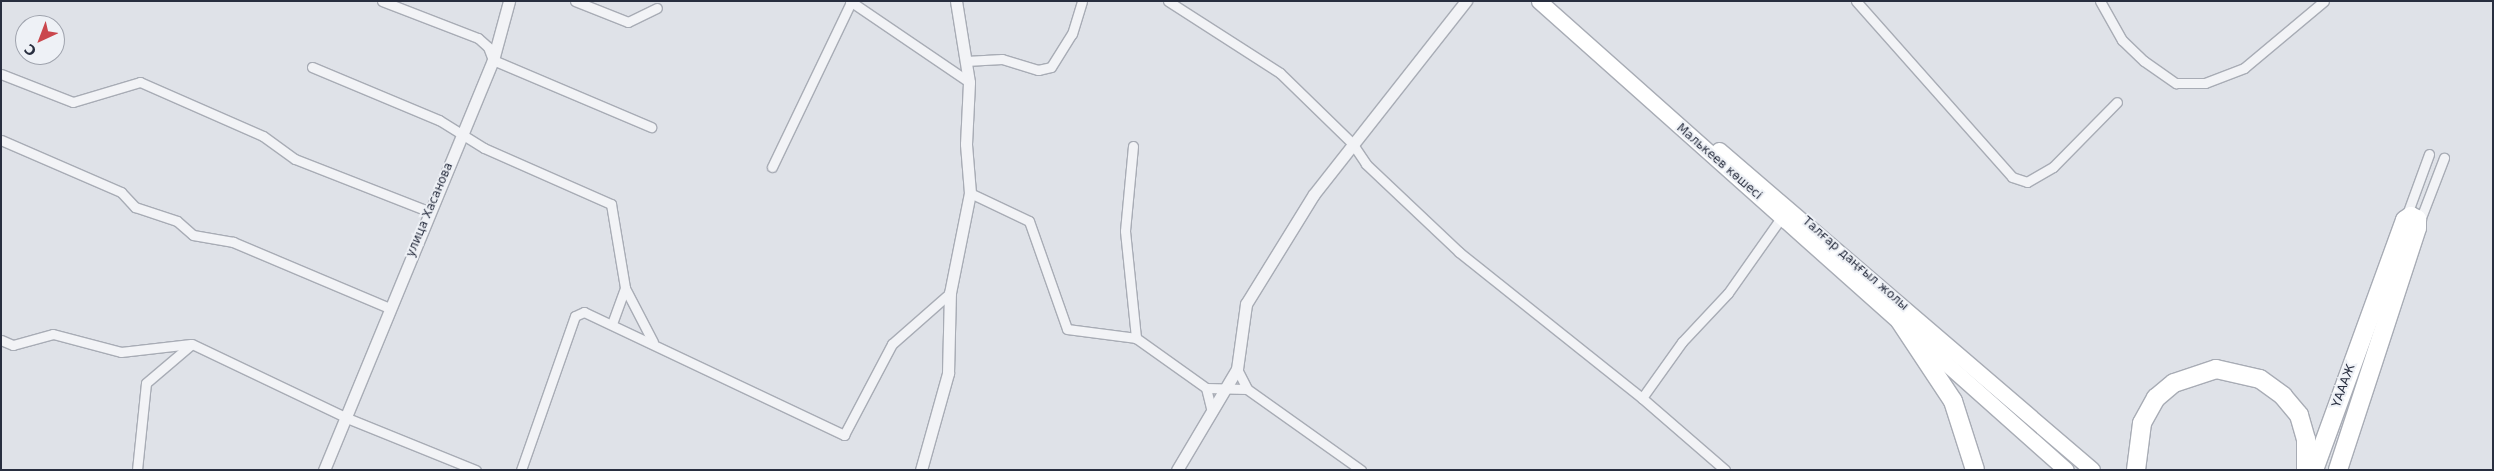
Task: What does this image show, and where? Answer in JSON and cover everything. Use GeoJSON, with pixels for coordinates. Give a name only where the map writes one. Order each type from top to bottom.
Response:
{"type":"FeatureCollection","features":[{"type":"Feature","properties":{"kind":"highway"},"geometry":{"type":"LineString","coordinates":[[2382,307],[2411,224]]}},
{"type":"Feature","properties":{"kind":"highway","name":"ҮАААЖ"},"geometry":{"type":"LineString","coordinates":[[2314,470],[2382,307]]}},
{"type":"Feature","properties":{"kind":"highway","name":"ҮАААЖ"},"geometry":{"type":"LineString","coordinates":[[2338,470],[2382,307]]}},
{"type":"Feature","properties":{"kind":"highway"},"geometry":{"type":"LineString","coordinates":[[1900,321],[1953,401],[1976,470]]}},
{"type":"Feature","properties":{"kind":"highway"},"geometry":{"type":"LineString","coordinates":[[2136,470],[2142,423],[2156,398],[2174,383],[2216,370],[2260,380],[2283,396],[2299,415],[2306,439],[2306,470]]}},
{"type":"Feature","properties":{"kind":"main road","name":"Малькеев көшесі"},"geometry":{"type":"LineString","coordinates":[[1539,1],[1781,218],[1900,321]]}},
{"type":"Feature","properties":{"kind":"main road","name":"Талғар даңғыл жолы"},"geometry":{"type":"LineString","coordinates":[[1611,66],[1757,180],[2092,470]]}},
{"type":"Feature","properties":{"kind":"main road","name":"Талғар даңғыл жолы"},"geometry":{"type":"LineString","coordinates":[[1900,321],[2066,470]]}},
{"type":"Feature","properties":{"kind":"street"},"geometry":{"type":"LineString","coordinates":[[382,1],[478,38],[488,46],[493,60],[651,127]]}},
{"type":"Feature","properties":{"kind":"street","name":"улица Хасанова"},"geometry":{"type":"LineString","coordinates":[[324,470],[347,418],[389,308],[493,60],[509,1]]}},
{"type":"Feature","properties":{"kind":"street"},"geometry":{"type":"LineString","coordinates":[[575,1],[628,22],[657,8]]}},
{"type":"Feature","properties":{"kind":"street"},"geometry":{"type":"LineString","coordinates":[[921,470],[948,372],[950,293],[970,193],[966,144],[969,82],[956,1]]}},
{"type":"Feature","properties":{"kind":"street"},"geometry":{"type":"LineString","coordinates":[[966,61],[1002,59],[1038,70],[1051,67],[1072,34],[1082,1]]}},
{"type":"Feature","properties":{"kind":"street"},"geometry":{"type":"LineString","coordinates":[[1168,1],[1280,73],[1352,143],[1366,164],[1459,252],[1642,398],[1725,470]]}},
{"type":"Feature","properties":{"kind":"street"},"geometry":{"type":"LineString","coordinates":[[1177,470],[1226,389],[1236,368],[1246,304],[1314,194],[1352,143],[1466,1]]}},
{"type":"Feature","properties":{"kind":"street"},"geometry":{"type":"LineString","coordinates":[[1856,1],[2012,177],[2027,182],[2053,167],[2117,102]]}},
{"type":"Feature","properties":{"kind":"street"},"geometry":{"type":"LineString","coordinates":[[2100,1],[2122,40],[2144,61],[2176,83],[2204,84],[2244,68],[2324,1]]}},
{"type":"Feature","properties":{"kind":"street"},"geometry":{"type":"LineString","coordinates":[[772,167],[851,2],[969,82]]}},
{"type":"Feature","properties":{"kind":"street"},"geometry":{"type":"LineString","coordinates":[[312,68],[439,120],[461,134],[611,204],[625,288],[653,342]]}},
{"type":"Feature","properties":{"kind":"street"},"geometry":{"type":"LineString","coordinates":[[1,74],[73,102],[140,82],[263,136],[295,159],[430,212]]}},
{"type":"Feature","properties":{"kind":"street"},"geometry":{"type":"LineString","coordinates":[[1,140],[121,192],[135,207],[177,221],[193,235],[234,242],[389,308]]}},
{"type":"Feature","properties":{"kind":"street"},"geometry":{"type":"LineString","coordinates":[[1134,146],[1125,230],[1136,338]]}},
{"type":"Feature","properties":{"kind":"street"},"geometry":{"type":"LineString","coordinates":[[2411,224],[2429,154]]}},
{"type":"Feature","properties":{"kind":"street"},"geometry":{"type":"LineString","coordinates":[[2411,224],[2444,158]]}},
{"type":"Feature","properties":{"kind":"street"},"geometry":{"type":"LineString","coordinates":[[970,193],[1028,221],[1067,330],[1136,338],[1206,388],[1247,389]]}},
{"type":"Feature","properties":{"kind":"street"},"geometry":{"type":"LineString","coordinates":[[1642,398],[1682,342],[1728,293],[1781,218]]}},
{"type":"Feature","properties":{"kind":"street"},"geometry":{"type":"LineString","coordinates":[[612,323],[625,288]]}},
{"type":"Feature","properties":{"kind":"street"},"geometry":{"type":"LineString","coordinates":[[521,470],[576,316],[584,312],[653,342],[844,435],[892,344],[950,293]]}},
{"type":"Feature","properties":{"kind":"street"},"geometry":{"type":"LineString","coordinates":[[1,340],[13,345],[53,334],[121,352],[192,344],[347,418],[476,470]]}},
{"type":"Feature","properties":{"kind":"street"},"geometry":{"type":"LineString","coordinates":[[137,470],[146,383],[192,344]]}},
{"type":"Feature","properties":{"kind":"street"},"geometry":{"type":"LineString","coordinates":[[1236,368],[1247,389],[1361,470]]}},
{"type":"Feature","properties":{"kind":"street"},"geometry":{"type":"LineString","coordinates":[[1206,388],[1212,412]]}}]}
